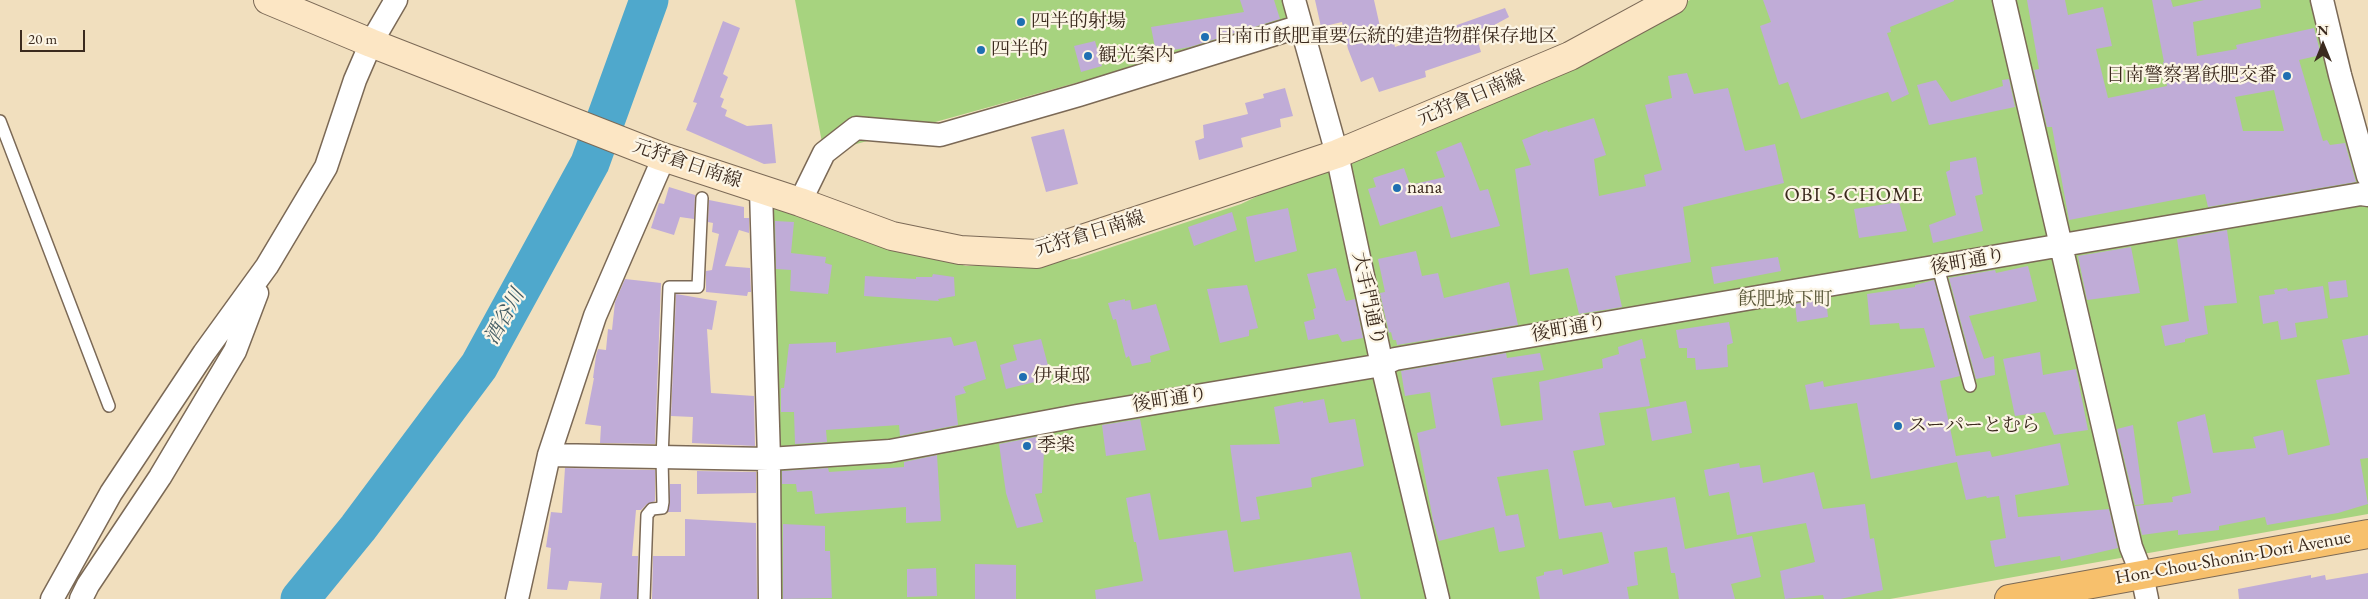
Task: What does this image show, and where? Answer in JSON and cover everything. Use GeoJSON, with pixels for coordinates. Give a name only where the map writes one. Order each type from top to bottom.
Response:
{"type":"FeatureCollection","features":[{"type":"Feature","properties":{"kind":"highway","name":"Hon-Chou-Shonin-Dori Avenue"},"geometry":{"type":"LineString","coordinates":[[2009,599],[2145,587],[2368,534]]}},
{"type":"Feature","properties":{"kind":"main road","name":"元狩倉日南線"},"geometry":{"type":"LineString","coordinates":[[268,0],[379,46],[662,157],[800,202],[892,236],[960,250],[1037,254],[1337,154],[1570,56],[1673,0]]}},
{"type":"Feature","properties":{"kind":"street"},"geometry":{"type":"LineString","coordinates":[[56,598],[111,493],[204,353],[267,266],[326,167],[355,80],[379,46],[396,0]]}},
{"type":"Feature","properties":{"kind":"street","name":"大手門通り"},"geometry":{"type":"LineString","coordinates":[[1294,0],[1337,154],[1382,365],[1438,599]]}},
{"type":"Feature","properties":{"kind":"street"},"geometry":{"type":"LineString","coordinates":[[2004,0],[2131,547],[2145,587]]}},
{"type":"Feature","properties":{"kind":"street"},"geometry":{"type":"LineString","coordinates":[[2322,0],[2340,75],[2368,176]]}},
{"type":"Feature","properties":{"kind":"street"},"geometry":{"type":"LineString","coordinates":[[800,202],[824,153],[856,128],[940,135],[1079,95],[1301,26]]}},
{"type":"Feature","properties":{"kind":"street"},"geometry":{"type":"LineString","coordinates":[[517,599],[549,455],[595,316],[662,157]]}},
{"type":"Feature","properties":{"kind":"street"},"geometry":{"type":"LineString","coordinates":[[761,190],[769,459],[770,599]]}},
{"type":"Feature","properties":{"kind":"street","name":"後町通り"},"geometry":{"type":"LineString","coordinates":[[549,455],[769,459],[890,451],[1077,416],[1382,365],[1394,359],[2360,194],[2368,195]]}},
{"type":"Feature","properties":{"kind":"street"},"geometry":{"type":"LineString","coordinates":[[81,599],[88,585],[160,478],[235,351],[267,266]]}},
{"type":"Feature","properties":{"kind":"lane"},"geometry":{"type":"LineString","coordinates":[[0,122],[109,406]]}},
{"type":"Feature","properties":{"kind":"lane"},"geometry":{"type":"LineString","coordinates":[[644,599],[647,515],[652,509],[662,508],[662,458],[669,287],[698,287],[702,198]]}},
{"type":"Feature","properties":{"kind":"lane"},"geometry":{"type":"LineString","coordinates":[[1938,267],[1970,386]]}},
{"type":"Feature","properties":{"kind":"green space"},"geometry":{"type":"Polygon","coordinates":[[[795,0],[1295,0],[1284,25],[824,153],[795,0]]]}},
{"type":"Feature","properties":{"kind":"green space","name":"飫肥城下町"},"geometry":{"type":"Polygon","coordinates":[[[1690,0],[2322,0],[2368,176],[2368,514],[1890,599],[769,599],[761,205],[966,266],[1076,259],[1241,204],[1418,120],[1690,0]]]}},
{"type":"Feature","properties":{"kind":"building"},"geometry":{"type":"Polygon","coordinates":[[[1240,0],[1274,0],[1280,19],[1190,47],[1156,53],[1151,27],[1244,12],[1240,0]]]}},
{"type":"Feature","properties":{"kind":"building"},"geometry":{"type":"Polygon","coordinates":[[[1315,0],[1374,0],[1381,31],[1391,29],[1395,47],[1505,8],[1509,17],[1476,35],[1481,52],[1425,71],[1426,77],[1379,92],[1373,77],[1361,82],[1348,49],[1342,22],[1321,27],[1315,0]]]}},
{"type":"Feature","properties":{"kind":"building"},"geometry":{"type":"Polygon","coordinates":[[[1763,0],[1954,1],[1890,27],[1891,32],[1887,33],[1909,94],[1892,102],[1888,92],[1801,119],[1788,82],[1779,85],[1760,26],[1771,22],[1763,0]]]}},
{"type":"Feature","properties":{"kind":"building"},"geometry":{"type":"Polygon","coordinates":[[[2027,0],[2065,0],[2068,15],[2103,7],[2112,46],[2096,49],[2108,98],[2167,86],[2152,0],[2171,0],[2173,7],[2204,0],[2260,0],[2261,8],[2193,22],[2197,56],[2237,49],[2236,45],[2314,28],[2321,55],[2299,60],[2323,141],[2327,140],[2330,145],[2345,143],[2356,182],[2208,207],[2205,194],[2069,220],[2052,127],[2047,127],[2034,70],[2039,69],[2027,0]],[[2274,90],[2235,97],[2243,131],[2284,131],[2274,90]]]}},
{"type":"Feature","properties":{"kind":"building"},"geometry":{"type":"Polygon","coordinates":[[[723,21],[740,28],[723,74],[728,77],[720,97],[724,99],[721,107],[727,110],[725,116],[747,126],[772,124],[776,163],[764,164],[686,130],[697,103],[693,102],[723,21]]]}},
{"type":"Feature","properties":{"kind":"building","name":"観光案内"},"geometry":{"type":"Polygon","coordinates":[[[1095,41],[1102,66],[1081,72],[1074,46],[1095,41]]]}},
{"type":"Feature","properties":{"kind":"building"},"geometry":{"type":"Polygon","coordinates":[[[1687,73],[1694,94],[1728,88],[1745,151],[1775,144],[1784,183],[1683,207],[1691,262],[1615,276],[1622,307],[1579,314],[1568,268],[1530,275],[1515,169],[1531,165],[1522,140],[1547,130],[1548,132],[1594,118],[1606,155],[1594,159],[1599,196],[1646,186],[1644,175],[1662,170],[1645,105],[1672,98],[1668,76],[1687,73]]]}},
{"type":"Feature","properties":{"kind":"building"},"geometry":{"type":"Polygon","coordinates":[[[2009,79],[2015,107],[1929,125],[1917,85],[1936,80],[1951,102],[2003,86],[2002,80],[2009,79]]]}},
{"type":"Feature","properties":{"kind":"building"},"geometry":{"type":"Polygon","coordinates":[[[1285,88],[1293,116],[1280,119],[1281,127],[1241,138],[1243,147],[1199,160],[1195,141],[1204,138],[1203,125],[1248,114],[1245,103],[1264,98],[1263,94],[1285,88]]]}},
{"type":"Feature","properties":{"kind":"building"},"geometry":{"type":"Polygon","coordinates":[[[1064,129],[1078,184],[1046,192],[1031,137],[1064,129]]]}},
{"type":"Feature","properties":{"kind":"building"},"geometry":{"type":"Polygon","coordinates":[[[1461,142],[1480,191],[1488,189],[1500,226],[1451,238],[1442,206],[1380,226],[1368,189],[1376,187],[1373,178],[1404,168],[1410,185],[1445,177],[1436,152],[1461,142]]]}},
{"type":"Feature","properties":{"kind":"building"},"geometry":{"type":"Polygon","coordinates":[[[1976,157],[1983,194],[1975,196],[1983,231],[1933,243],[1929,225],[1956,215],[1946,172],[1950,170],[1950,162],[1976,157]]]}},
{"type":"Feature","properties":{"kind":"building"},"geometry":{"type":"Polygon","coordinates":[[[669,187],[695,195],[694,219],[680,217],[674,235],[651,228],[659,203],[664,204],[669,187]]]}},
{"type":"Feature","properties":{"kind":"building"},"geometry":{"type":"Polygon","coordinates":[[[709,200],[744,207],[744,218],[749,218],[749,233],[739,230],[725,266],[750,268],[751,292],[748,292],[747,296],[706,292],[706,271],[712,270],[719,234],[712,232],[713,223],[708,222],[709,200]]]}},
{"type":"Feature","properties":{"kind":"building"},"geometry":{"type":"Polygon","coordinates":[[[1899,202],[1907,231],[1859,238],[1854,209],[1899,202]]]}},
{"type":"Feature","properties":{"kind":"building"},"geometry":{"type":"Polygon","coordinates":[[[1288,208],[1297,251],[1255,262],[1246,217],[1288,208]]]}},
{"type":"Feature","properties":{"kind":"building"},"geometry":{"type":"Polygon","coordinates":[[[1232,212],[1237,230],[1194,246],[1188,227],[1232,212]]]}},
{"type":"Feature","properties":{"kind":"building"},"geometry":{"type":"Polygon","coordinates":[[[775,221],[794,222],[791,253],[826,257],[825,263],[832,265],[828,294],[790,291],[791,270],[776,269],[775,221]]]}},
{"type":"Feature","properties":{"kind":"building"},"geometry":{"type":"Polygon","coordinates":[[[2227,230],[2237,303],[2204,306],[2208,334],[2185,339],[2185,342],[2165,346],[2161,326],[2189,321],[2177,239],[2227,230]]]}},
{"type":"Feature","properties":{"kind":"building"},"geometry":{"type":"Polygon","coordinates":[[[2131,247],[2140,293],[2087,300],[2078,256],[2131,247]]]}},
{"type":"Feature","properties":{"kind":"building"},"geometry":{"type":"Polygon","coordinates":[[[1416,251],[1422,276],[1438,273],[1444,298],[1509,282],[1518,325],[1397,345],[1396,340],[1393,340],[1391,332],[1389,333],[1380,293],[1385,292],[1378,259],[1416,251]]]}},
{"type":"Feature","properties":{"kind":"building"},"geometry":{"type":"Polygon","coordinates":[[[1778,257],[1781,271],[1714,284],[1711,267],[1778,257]]]}},
{"type":"Feature","properties":{"kind":"building"},"geometry":{"type":"Polygon","coordinates":[[[2028,266],[2037,301],[1969,316],[1984,359],[1994,356],[1995,375],[1976,379],[1949,278],[1995,270],[1996,273],[2028,266]]]}},
{"type":"Feature","properties":{"kind":"building"},"geometry":{"type":"Polygon","coordinates":[[[1336,268],[1346,301],[1355,299],[1363,338],[1342,342],[1338,334],[1308,340],[1304,322],[1315,319],[1313,309],[1316,308],[1307,274],[1336,268]]]}},
{"type":"Feature","properties":{"kind":"building"},"geometry":{"type":"Polygon","coordinates":[[[933,274],[954,277],[955,296],[938,299],[939,301],[864,296],[865,276],[916,279],[916,277],[932,277],[933,274]]]}},
{"type":"Feature","properties":{"kind":"building"},"geometry":{"type":"Polygon","coordinates":[[[625,279],[661,283],[655,444],[600,443],[601,426],[585,424],[594,378],[596,356],[598,349],[606,350],[608,329],[612,330],[615,302],[625,279]]]}},
{"type":"Feature","properties":{"kind":"building"},"geometry":{"type":"Polygon","coordinates":[[[1934,280],[1960,376],[1940,381],[1956,456],[1990,451],[1992,457],[2060,443],[2069,485],[2015,495],[2018,517],[2109,509],[2118,548],[2061,561],[2060,556],[1995,567],[1990,541],[2006,538],[1999,496],[1987,498],[1986,496],[1966,500],[1957,462],[1871,479],[1857,403],[1810,410],[1805,385],[1823,381],[1824,387],[1935,367],[1924,328],[1900,329],[1899,323],[1870,325],[1867,294],[1915,287],[1915,285],[1934,280]]]}},
{"type":"Feature","properties":{"kind":"building"},"geometry":{"type":"Polygon","coordinates":[[[2346,280],[2348,297],[2330,299],[2328,282],[2346,280]]]}},
{"type":"Feature","properties":{"kind":"building"},"geometry":{"type":"Polygon","coordinates":[[[1247,285],[1258,328],[1249,330],[1249,336],[1220,343],[1207,289],[1247,285]]]}},
{"type":"Feature","properties":{"kind":"building"},"geometry":{"type":"Polygon","coordinates":[[[2323,286],[2328,318],[2295,323],[2297,337],[2281,340],[2278,321],[2263,324],[2259,296],[2275,294],[2274,290],[2287,288],[2288,291],[2323,286]]]}},
{"type":"Feature","properties":{"kind":"building"},"geometry":{"type":"Polygon","coordinates":[[[676,294],[717,301],[712,330],[707,329],[711,393],[754,396],[755,446],[692,443],[693,417],[671,416],[676,294]]]}},
{"type":"Feature","properties":{"kind":"building"},"geometry":{"type":"Polygon","coordinates":[[[1125,299],[1125,301],[1130,300],[1132,310],[1156,304],[1170,350],[1150,356],[1151,362],[1132,366],[1129,356],[1126,358],[1116,319],[1113,320],[1108,303],[1125,299]]]}},
{"type":"Feature","properties":{"kind":"building"},"geometry":{"type":"Polygon","coordinates":[[[1826,299],[1828,317],[1797,322],[1795,304],[1826,299]]]}},
{"type":"Feature","properties":{"kind":"building"},"geometry":{"type":"Polygon","coordinates":[[[1729,322],[1733,343],[1727,345],[1728,367],[1696,370],[1695,358],[1687,358],[1687,348],[1679,348],[1676,330],[1729,322]]]}},
{"type":"Feature","properties":{"kind":"building"},"geometry":{"type":"Polygon","coordinates":[[[2368,335],[2368,458],[2360,459],[2368,504],[2338,513],[2267,525],[2265,517],[2219,526],[2219,530],[2178,535],[2178,530],[2142,535],[2135,506],[2173,502],[2172,497],[2191,493],[2177,422],[2205,414],[2213,453],[2256,448],[2253,437],[2283,430],[2288,455],[2330,445],[2316,380],[2350,374],[2342,340],[2368,335]]]}},
{"type":"Feature","properties":{"kind":"building"},"geometry":{"type":"Polygon","coordinates":[[[951,337],[954,346],[976,341],[986,379],[963,387],[966,393],[955,396],[958,425],[900,436],[899,425],[826,430],[827,442],[795,444],[794,412],[781,412],[781,388],[784,388],[789,344],[836,342],[836,353],[951,337]]]}},
{"type":"Feature","properties":{"kind":"building"},"geometry":{"type":"Polygon","coordinates":[[[1041,339],[1050,373],[1043,376],[1043,380],[1006,389],[1000,365],[1017,360],[1013,345],[1041,339]]]}},
{"type":"Feature","properties":{"kind":"building"},"geometry":{"type":"Polygon","coordinates":[[[1642,339],[1646,358],[1640,359],[1650,406],[1599,413],[1605,445],[1573,451],[1585,506],[1611,502],[1613,508],[1675,497],[1685,549],[1752,536],[1761,577],[1731,584],[1735,599],[1679,599],[1675,573],[1671,573],[1667,547],[1634,552],[1638,585],[1627,587],[1629,599],[1540,599],[1536,577],[1544,575],[1544,572],[1562,569],[1563,575],[1609,563],[1602,532],[1559,539],[1548,469],[1497,477],[1506,516],[1518,514],[1525,547],[1499,552],[1494,527],[1439,541],[1433,520],[1417,433],[1436,428],[1430,392],[1405,396],[1401,371],[1506,353],[1507,358],[1540,353],[1544,370],[1492,378],[1501,426],[1543,420],[1539,382],[1603,368],[1602,359],[1619,354],[1618,347],[1642,339]]]}},
{"type":"Feature","properties":{"kind":"building"},"geometry":{"type":"Polygon","coordinates":[[[2040,352],[2043,375],[2076,369],[2088,430],[2054,435],[2045,412],[2015,416],[2003,359],[2040,352]]]}},
{"type":"Feature","properties":{"kind":"building"},"geometry":{"type":"Polygon","coordinates":[[[1324,399],[1329,423],[1355,419],[1364,466],[1311,478],[1312,487],[1256,497],[1260,519],[1241,522],[1230,445],[1280,444],[1274,407],[1324,399]]]}},
{"type":"Feature","properties":{"kind":"building"},"geometry":{"type":"Polygon","coordinates":[[[1686,401],[1692,433],[1652,441],[1646,409],[1686,401]]]}},
{"type":"Feature","properties":{"kind":"building"},"geometry":{"type":"Polygon","coordinates":[[[1140,419],[1146,450],[1106,456],[1102,425],[1140,419]]]}},
{"type":"Feature","properties":{"kind":"building"},"geometry":{"type":"Polygon","coordinates":[[[2133,425],[2144,504],[2135,505],[2117,429],[2133,425]]]}},
{"type":"Feature","properties":{"kind":"building"},"geometry":{"type":"Polygon","coordinates":[[[1051,434],[1054,447],[1044,450],[1042,493],[1035,494],[1043,522],[1017,528],[1006,493],[999,444],[1051,434]]]}},
{"type":"Feature","properties":{"kind":"building"},"geometry":{"type":"Polygon","coordinates":[[[937,455],[941,521],[906,523],[906,507],[815,514],[812,491],[797,492],[796,484],[782,484],[782,471],[828,468],[829,472],[904,467],[904,462],[937,455]]]}},
{"type":"Feature","properties":{"kind":"building"},"geometry":{"type":"Polygon","coordinates":[[[1739,463],[1740,468],[1760,465],[1763,483],[1814,472],[1823,509],[1865,504],[1870,539],[1874,538],[1883,590],[1840,599],[1824,599],[1823,595],[1785,599],[1780,571],[1815,562],[1806,523],[1737,535],[1729,492],[1709,496],[1704,470],[1739,463]]]}},
{"type":"Feature","properties":{"kind":"building"},"geometry":{"type":"Polygon","coordinates":[[[565,468],[655,470],[655,501],[647,504],[641,510],[636,510],[632,556],[638,556],[637,599],[600,599],[602,583],[569,581],[567,590],[547,589],[551,548],[546,547],[551,512],[562,513],[565,468]]]}},
{"type":"Feature","properties":{"kind":"building"},"geometry":{"type":"Polygon","coordinates":[[[697,471],[756,472],[756,493],[697,494],[697,471]]]}},
{"type":"Feature","properties":{"kind":"building"},"geometry":{"type":"Polygon","coordinates":[[[670,484],[681,484],[681,512],[668,512],[670,484]]]}},
{"type":"Feature","properties":{"kind":"building"},"geometry":{"type":"Polygon","coordinates":[[[1150,493],[1159,540],[1227,530],[1234,572],[1351,552],[1361,599],[1096,599],[1095,590],[1143,581],[1126,498],[1150,493]]]}},
{"type":"Feature","properties":{"kind":"building"},"geometry":{"type":"Polygon","coordinates":[[[685,519],[756,523],[757,599],[652,599],[653,556],[685,556],[685,519]]]}},
{"type":"Feature","properties":{"kind":"building"},"geometry":{"type":"Polygon","coordinates":[[[783,524],[825,526],[825,551],[830,551],[832,598],[783,599],[783,524]]]}},
{"type":"Feature","properties":{"kind":"building"},"geometry":{"type":"Polygon","coordinates":[[[975,564],[1016,565],[1016,599],[975,599],[975,564]]]}},
{"type":"Feature","properties":{"kind":"building"},"geometry":{"type":"Polygon","coordinates":[[[936,568],[937,596],[907,597],[907,569],[936,568]]]}},
{"type":"Feature","properties":{"kind":"building"},"geometry":{"type":"Polygon","coordinates":[[[2368,573],[2368,599],[2239,599],[2238,589],[2311,575],[2311,578],[2325,575],[2326,580],[2368,573]]]}},
{"type":"Feature","properties":{"kind":"waterway","name":"酒谷川"},"geometry":{"type":"LineString","coordinates":[[300,599],[358,528],[479,366],[590,163],[649,0]]}},
{"type":"Feature","properties":{"kind":"place","name":"四半的射場"},"geometry":{"type":"Point","coordinates":[1021,22]}},
{"type":"Feature","properties":{"kind":"place","name":"日南市飫肥重要伝統的建造物群保存地区"},"geometry":{"type":"Point","coordinates":[1205,37]}},
{"type":"Feature","properties":{"kind":"place","name":"四半的"},"geometry":{"type":"Point","coordinates":[981,50]}},
{"type":"Feature","properties":{"kind":"place","name":"観光案内"},"geometry":{"type":"Point","coordinates":[1088,56]}},
{"type":"Feature","properties":{"kind":"place","name":"日南警察署飫肥交番"},"geometry":{"type":"Point","coordinates":[2287,76]}},
{"type":"Feature","properties":{"kind":"place","name":"nana"},"geometry":{"type":"Point","coordinates":[1397,188]}},
{"type":"Feature","properties":{"kind":"place","name":"伊東邸"},"geometry":{"type":"Point","coordinates":[1023,377]}},
{"type":"Feature","properties":{"kind":"place","name":"スーパーとむら"},"geometry":{"type":"Point","coordinates":[1898,426]}},
{"type":"Feature","properties":{"kind":"place","name":"季楽"},"geometry":{"type":"Point","coordinates":[1027,446]}},
{"type":"Feature","properties":{"kind":"district","name":"OBI 5-CHOME"},"geometry":{"type":"Point","coordinates":[1854,196]}}]}
